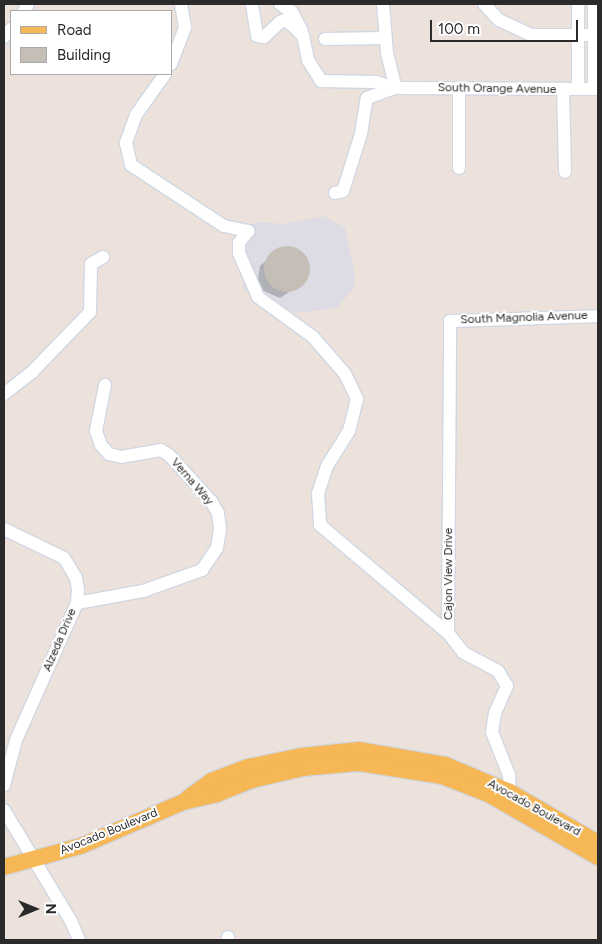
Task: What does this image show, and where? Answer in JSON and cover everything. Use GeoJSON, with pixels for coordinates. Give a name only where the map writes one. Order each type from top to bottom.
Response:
{"type":"FeatureCollection","features":[{"type":"Feature","properties":{"kind":"main road","name":"Avocado Boulevard"},"geometry":{"type":"LineString","coordinates":[[183,802],[211,781],[248,767],[301,756],[360,750],[446,765],[510,792],[598,843]]}},
{"type":"Feature","properties":{"kind":"main road","name":"Avocado Boulevard"},"geometry":{"type":"LineString","coordinates":[[4,867],[81,846],[183,802],[275,773],[359,763],[442,776],[490,796],[598,857]]}},
{"type":"Feature","properties":{"kind":"street"},"geometry":{"type":"LineString","coordinates":[[172,61],[185,27],[181,4]]}},
{"type":"Feature","properties":{"kind":"street"},"geometry":{"type":"LineString","coordinates":[[252,4],[257,36],[264,37],[274,26],[285,20],[303,36]]}},
{"type":"Feature","properties":{"kind":"street"},"geometry":{"type":"LineString","coordinates":[[280,4],[292,12],[301,24],[308,60],[321,81],[376,82],[396,88]]}},
{"type":"Feature","properties":{"kind":"street"},"geometry":{"type":"LineString","coordinates":[[384,4],[385,38],[396,88]]}},
{"type":"Feature","properties":{"kind":"street"},"geometry":{"type":"LineString","coordinates":[[484,4],[499,20],[531,35],[596,35]]}},
{"type":"Feature","properties":{"kind":"street"},"geometry":{"type":"LineString","coordinates":[[578,4],[578,90]]}},
{"type":"Feature","properties":{"kind":"street"},"geometry":{"type":"LineString","coordinates":[[594,4],[596,90]]}},
{"type":"Feature","properties":{"kind":"street"},"geometry":{"type":"LineString","coordinates":[[325,39],[385,38]]}},
{"type":"Feature","properties":{"kind":"street"},"geometry":{"type":"LineString","coordinates":[[164,75],[136,115],[126,143],[131,165],[224,226],[248,231],[239,243],[239,252],[258,297],[313,338],[345,374],[357,399],[348,431],[327,466],[318,493],[320,525],[448,633]]}},
{"type":"Feature","properties":{"kind":"street"},"geometry":{"type":"LineString","coordinates":[[335,193],[343,191],[347,169],[361,134],[367,98],[396,88]]}},
{"type":"Feature","properties":{"kind":"street","name":"South Orange Avenue"},"geometry":{"type":"LineString","coordinates":[[396,88],[596,90]]}},
{"type":"Feature","properties":{"kind":"street"},"geometry":{"type":"LineString","coordinates":[[459,88],[459,168]]}},
{"type":"Feature","properties":{"kind":"street"},"geometry":{"type":"LineString","coordinates":[[564,90],[565,172]]}},
{"type":"Feature","properties":{"kind":"street"},"geometry":{"type":"LineString","coordinates":[[4,394],[32,372],[90,312],[91,264],[103,257]]}},
{"type":"Feature","properties":{"kind":"street","name":"South Magnolia Avenue"},"geometry":{"type":"LineString","coordinates":[[450,321],[598,316]]}},
{"type":"Feature","properties":{"kind":"street","name":"Cajon View Drive"},"geometry":{"type":"LineString","coordinates":[[450,321],[448,633],[463,652],[498,671],[507,686],[495,713],[492,732],[509,775],[510,792]]}},
{"type":"Feature","properties":{"kind":"street","name":"Verna Way"},"geometry":{"type":"LineString","coordinates":[[77,603],[143,591],[202,570],[217,548],[220,528],[218,513],[211,501],[168,455],[160,450],[122,457],[109,454],[101,445],[96,431],[105,385]]}},
{"type":"Feature","properties":{"kind":"street","name":"Alzeda Drive"},"geometry":{"type":"LineString","coordinates":[[4,529],[64,558],[76,578],[77,603],[16,740],[4,785]]}},
{"type":"Feature","properties":{"kind":"street"},"geometry":{"type":"LineString","coordinates":[[4,810],[71,921],[79,940]]}},
{"type":"Feature","properties":{"kind":"shaded area"},"geometry":{"type":"Polygon","coordinates":[[[323,216],[345,227],[355,276],[354,288],[337,308],[296,313],[243,289],[243,225],[261,222],[284,224],[323,216]]]}},
{"type":"Feature","properties":{"kind":"building"},"geometry":{"type":"Polygon","coordinates":[[[287,246],[300,250],[306,256],[310,269],[306,282],[300,288],[287,292],[274,288],[268,282],[264,269],[268,256],[274,250],[287,246]]]}}]}
